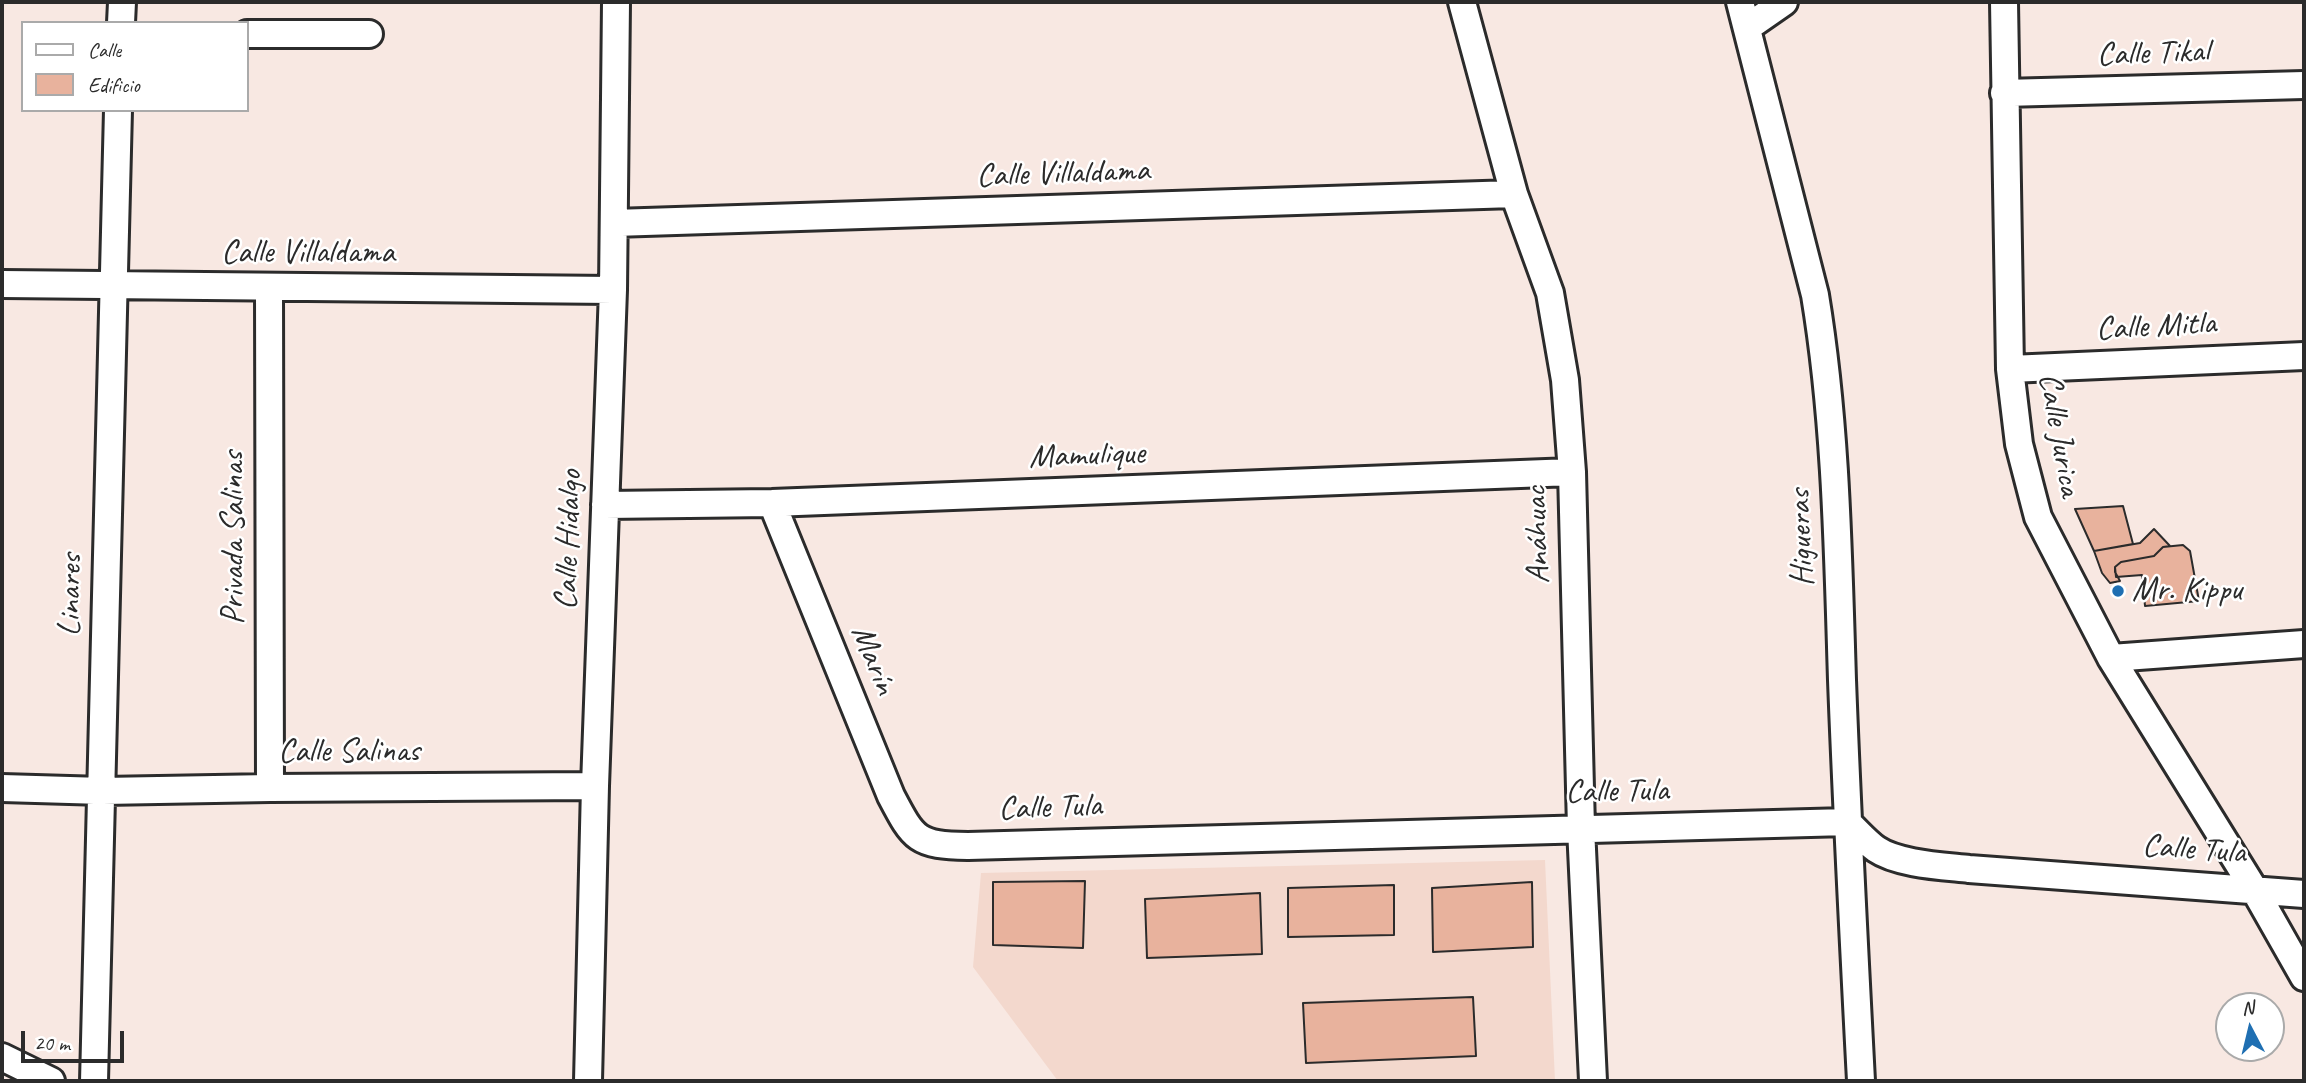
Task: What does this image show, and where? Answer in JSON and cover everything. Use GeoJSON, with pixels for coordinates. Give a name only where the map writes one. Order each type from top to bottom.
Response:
{"type":"FeatureCollection","features":[{"type":"Feature","properties":{"kind":"street"},"geometry":{"type":"LineString","coordinates":[[121,21],[122,2]]}},
{"type":"Feature","properties":{"kind":"street","name":"Calle Hidalgo"},"geometry":{"type":"LineString","coordinates":[[589,1081],[595,786],[613,290],[616,2]]}},
{"type":"Feature","properties":{"kind":"street","name":"Anáhuac"},"geometry":{"type":"LineString","coordinates":[[1462,2],[1514,194],[1550,293],[1565,380],[1572,472],[1581,828],[1592,1081]]}},
{"type":"Feature","properties":{"kind":"street"},"geometry":{"type":"LineString","coordinates":[[1744,14],[1784,2]]}},
{"type":"Feature","properties":{"kind":"street","name":"Calle Jurica"},"geometry":{"type":"LineString","coordinates":[[2004,2],[2010,369],[2019,444],[2038,517],[2110,658],[2304,976]]}},
{"type":"Feature","properties":{"kind":"street","name":"Higueras"},"geometry":{"type":"LineString","coordinates":[[1744,14],[1815,295],[1823,343],[1832,432],[1847,822],[1861,1081]]}},
{"type":"Feature","properties":{"kind":"street"},"geometry":{"type":"LineString","coordinates":[[248,34],[369,34]]}},
{"type":"Feature","properties":{"kind":"street","name":"Calle Tikal"},"geometry":{"type":"LineString","coordinates":[[2004,93],[2304,85]]}},
{"type":"Feature","properties":{"kind":"street","name":"Linares"},"geometry":{"type":"LineString","coordinates":[[94,1081],[118,112]]}},
{"type":"Feature","properties":{"kind":"street","name":"Calle Villaldama"},"geometry":{"type":"LineString","coordinates":[[614,223],[1514,194]]}},
{"type":"Feature","properties":{"kind":"street","name":"Calle Villaldama"},"geometry":{"type":"LineString","coordinates":[[2,284],[613,290]]}},
{"type":"Feature","properties":{"kind":"street","name":"Privada Salinas"},"geometry":{"type":"LineString","coordinates":[[268,288],[270,788]]}},
{"type":"Feature","properties":{"kind":"street","name":"Calle Mitla"},"geometry":{"type":"LineString","coordinates":[[2010,369],[2304,356]]}},
{"type":"Feature","properties":{"kind":"street","name":"Mamulique"},"geometry":{"type":"LineString","coordinates":[[605,505],[772,503],[1572,472]]}},
{"type":"Feature","properties":{"kind":"street","name":"Marín"},"geometry":{"type":"LineString","coordinates":[[772,503],[891,796],[904,820],[919,839]]}},
{"type":"Feature","properties":{"kind":"street"},"geometry":{"type":"LineString","coordinates":[[2110,658],[2304,644]]}},
{"type":"Feature","properties":{"kind":"street","name":"Calle Salinas"},"geometry":{"type":"LineString","coordinates":[[103,791],[595,786]]}},
{"type":"Feature","properties":{"kind":"street"},"geometry":{"type":"LineString","coordinates":[[2,788],[103,791]]}},
{"type":"Feature","properties":{"kind":"street","name":"Calle Tula"},"geometry":{"type":"LineString","coordinates":[[919,839],[935,844],[968,846],[1847,822],[1877,850],[1928,864],[2304,894]]}},
{"type":"Feature","properties":{"kind":"street"},"geometry":{"type":"LineString","coordinates":[[2,1057],[51,1081]]}},
{"type":"Feature","properties":{"kind":"shaded area"},"geometry":{"type":"Polygon","coordinates":[[[1545,860],[1555,1081],[1058,1081],[973,967],[981,873],[1545,860]]]}},
{"type":"Feature","properties":{"kind":"building"},"geometry":{"type":"Polygon","coordinates":[[[2123,506],[2133,544],[2094,551],[2075,509],[2123,506]]]}},
{"type":"Feature","properties":{"kind":"building"},"geometry":{"type":"Polygon","coordinates":[[[2154,529],[2170,546],[2163,547],[2154,556],[2121,562],[2115,567],[2120,581],[2110,583],[2102,573],[2094,551],[2140,543],[2154,529]]]}},
{"type":"Feature","properties":{"kind":"building"},"geometry":{"type":"Polygon","coordinates":[[[2183,545],[2190,551],[2199,601],[2145,606],[2142,575],[2116,577],[2115,567],[2121,562],[2154,556],[2163,547],[2183,545]]]}},
{"type":"Feature","properties":{"kind":"building"},"geometry":{"type":"Polygon","coordinates":[[[1085,881],[1083,948],[993,945],[993,882],[1085,881]]]}},
{"type":"Feature","properties":{"kind":"building"},"geometry":{"type":"Polygon","coordinates":[[[1532,882],[1533,947],[1433,952],[1432,888],[1532,882]]]}},
{"type":"Feature","properties":{"kind":"building"},"geometry":{"type":"Polygon","coordinates":[[[1394,885],[1394,935],[1288,937],[1288,888],[1394,885]]]}},
{"type":"Feature","properties":{"kind":"building"},"geometry":{"type":"Polygon","coordinates":[[[1260,893],[1262,954],[1147,958],[1145,899],[1260,893]]]}},
{"type":"Feature","properties":{"kind":"building"},"geometry":{"type":"Polygon","coordinates":[[[1473,997],[1476,1056],[1306,1063],[1303,1003],[1473,997]]]}},
{"type":"Feature","properties":{"kind":"place","name":"Mr. Kippu"},"geometry":{"type":"Point","coordinates":[2118,591]}}]}
